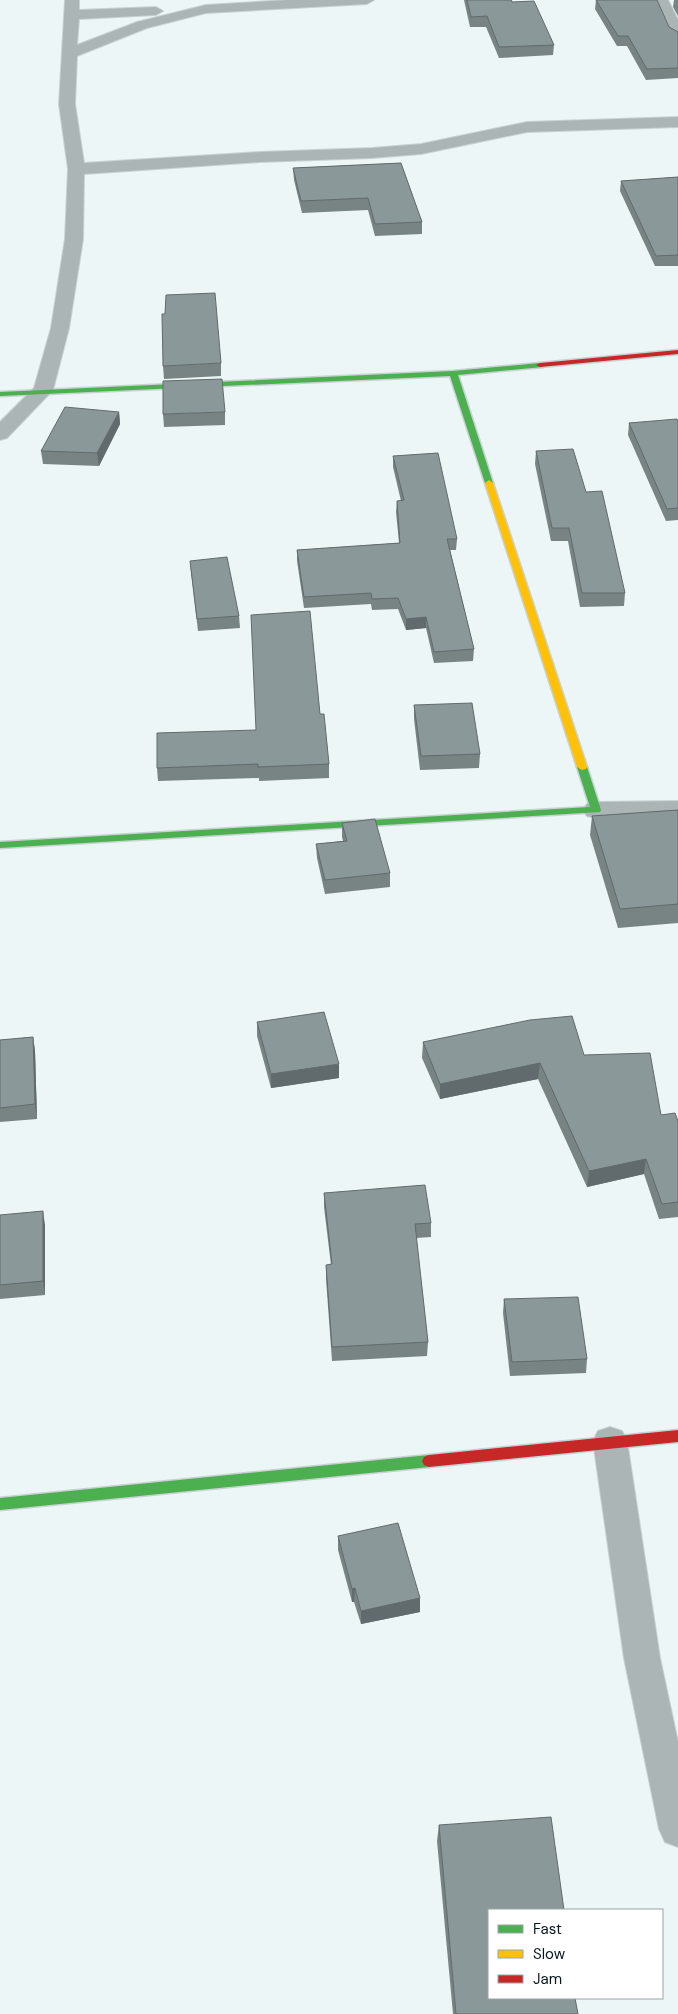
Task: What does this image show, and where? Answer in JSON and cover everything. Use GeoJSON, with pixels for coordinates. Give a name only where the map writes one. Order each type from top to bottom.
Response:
{"type":"FeatureCollection","features":[{"type":"Feature","properties":{"kind":"street"},"geometry":{"type":"LineString","coordinates":[[0,434],[43,390],[60,328],[74,239],[76,169],[68,104],[68,54],[72,8],[206,9],[367,0]]}},
{"type":"Feature","properties":{"kind":"street"},"geometry":{"type":"LineString","coordinates":[[660,0],[678,36]]}},
{"type":"Feature","properties":{"kind":"street"},"geometry":{"type":"LineString","coordinates":[[68,54],[142,25],[206,9]]}},
{"type":"Feature","properties":{"kind":"street"},"geometry":{"type":"LineString","coordinates":[[76,169],[260,157],[372,153],[428,147],[527,127],[678,122]]}},
{"type":"Feature","properties":{"kind":"street"},"geometry":{"type":"LineString","coordinates":[[0,394],[43,390],[453,373],[678,352]]}},
{"type":"Feature","properties":{"kind":"street"},"geometry":{"type":"LineString","coordinates":[[453,373],[596,810]]}},
{"type":"Feature","properties":{"kind":"street"},"geometry":{"type":"LineString","coordinates":[[0,845],[596,810],[678,809]]}},
{"type":"Feature","properties":{"kind":"street"},"geometry":{"type":"LineString","coordinates":[[0,1504],[610,1441],[678,1436]]}},
{"type":"Feature","properties":{"kind":"street"},"geometry":{"type":"LineString","coordinates":[[610,1441],[642,1658],[678,1829]]}},
{"type":"Feature","properties":{"kind":"building"},"geometry":{"type":"Polygon","coordinates":[[[467,0],[534,1],[554,45],[499,47],[487,16],[471,17],[467,0]]]}},
{"type":"Feature","properties":{"kind":"building"},"geometry":{"type":"Polygon","coordinates":[[[596,0],[657,0],[669,27],[678,32],[678,68],[647,69],[628,36],[618,36],[596,0]]]}},
{"type":"Feature","properties":{"kind":"building"},"geometry":{"type":"Polygon","coordinates":[[[401,163],[422,222],[375,224],[368,198],[301,201],[293,168],[401,163]]]}},
{"type":"Feature","properties":{"kind":"building"},"geometry":{"type":"Polygon","coordinates":[[[678,177],[678,255],[656,256],[621,181],[678,177]]]}},
{"type":"Feature","properties":{"kind":"building"},"geometry":{"type":"Polygon","coordinates":[[[215,293],[221,363],[163,366],[162,314],[165,314],[166,295],[215,293]]]}},
{"type":"Feature","properties":{"kind":"building"},"geometry":{"type":"Polygon","coordinates":[[[222,379],[225,412],[163,414],[163,381],[222,379]]]}},
{"type":"Feature","properties":{"kind":"building"},"geometry":{"type":"Polygon","coordinates":[[[65,407],[119,412],[97,453],[41,451],[65,407]]]}},
{"type":"Feature","properties":{"kind":"building"},"geometry":{"type":"Polygon","coordinates":[[[677,419],[678,508],[667,509],[629,423],[677,419]]]}},
{"type":"Feature","properties":{"kind":"building"},"geometry":{"type":"Polygon","coordinates":[[[573,449],[586,492],[602,491],[625,593],[582,593],[569,528],[552,528],[536,451],[573,449]]]}},
{"type":"Feature","properties":{"kind":"building"},"geometry":{"type":"Polygon","coordinates":[[[438,453],[457,539],[447,539],[474,649],[434,652],[426,617],[406,619],[398,598],[372,599],[371,593],[304,597],[297,550],[400,543],[397,501],[404,500],[393,456],[438,453]]]}},
{"type":"Feature","properties":{"kind":"building"},"geometry":{"type":"Polygon","coordinates":[[[227,557],[239,616],[197,619],[190,561],[227,557]]]}},
{"type":"Feature","properties":{"kind":"building"},"geometry":{"type":"Polygon","coordinates":[[[310,611],[320,714],[324,714],[329,764],[258,767],[258,764],[157,768],[157,733],[256,730],[251,615],[310,611]]]}},
{"type":"Feature","properties":{"kind":"building"},"geometry":{"type":"Polygon","coordinates":[[[472,703],[480,754],[421,756],[414,705],[472,703]]]}},
{"type":"Feature","properties":{"kind":"building"},"geometry":{"type":"Polygon","coordinates":[[[678,810],[678,904],[620,909],[592,816],[678,810]]]}},
{"type":"Feature","properties":{"kind":"building"},"geometry":{"type":"Polygon","coordinates":[[[375,819],[390,873],[325,880],[316,844],[347,841],[342,823],[375,819]]]}},
{"type":"Feature","properties":{"kind":"building"},"geometry":{"type":"Polygon","coordinates":[[[324,1012],[339,1064],[271,1074],[257,1022],[324,1012]]]}},
{"type":"Feature","properties":{"kind":"building"},"geometry":{"type":"Polygon","coordinates":[[[572,1016],[584,1055],[650,1053],[661,1115],[675,1113],[678,1121],[678,1202],[662,1204],[646,1159],[589,1171],[540,1063],[440,1084],[423,1042],[530,1020],[572,1016]]]}},
{"type":"Feature","properties":{"kind":"building"},"geometry":{"type":"Polygon","coordinates":[[[33,1037],[35,1104],[0,1108],[0,1040],[33,1037]]]}},
{"type":"Feature","properties":{"kind":"building"},"geometry":{"type":"Polygon","coordinates":[[[425,1185],[431,1223],[415,1224],[428,1342],[332,1347],[326,1265],[332,1264],[324,1193],[425,1185]]]}},
{"type":"Feature","properties":{"kind":"building"},"geometry":{"type":"Polygon","coordinates":[[[43,1211],[43,1281],[0,1285],[0,1215],[43,1211]]]}},
{"type":"Feature","properties":{"kind":"building"},"geometry":{"type":"Polygon","coordinates":[[[578,1297],[587,1359],[512,1362],[504,1299],[578,1297]]]}},
{"type":"Feature","properties":{"kind":"building"},"geometry":{"type":"Polygon","coordinates":[[[398,1523],[420,1598],[361,1611],[355,1588],[352,1589],[338,1536],[398,1523]]]}},
{"type":"Feature","properties":{"kind":"building"},"geometry":{"type":"Polygon","coordinates":[[[551,1817],[564,1909],[488,1909],[488,1999],[575,1999],[578,2014],[456,2014],[439,1825],[551,1817]]]}},
{"type":"Feature","properties":{"kind":"traffic: fast"},"geometry":{"type":"LineString","coordinates":[[0,394],[453,373],[540,365]]}},
{"type":"Feature","properties":{"kind":"traffic: fast"},"geometry":{"type":"LineString","coordinates":[[453,373],[489,483]]}},
{"type":"Feature","properties":{"kind":"traffic: fast"},"geometry":{"type":"LineString","coordinates":[[0,845],[596,810],[582,767]]}},
{"type":"Feature","properties":{"kind":"traffic: fast"},"geometry":{"type":"LineString","coordinates":[[0,1504],[429,1461]]}},
{"type":"Feature","properties":{"kind":"traffic: slow"},"geometry":{"type":"LineString","coordinates":[[489,483],[582,767]]}},
{"type":"Feature","properties":{"kind":"traffic: jam"},"geometry":{"type":"LineString","coordinates":[[540,365],[678,352]]}},
{"type":"Feature","properties":{"kind":"traffic: jam"},"geometry":{"type":"LineString","coordinates":[[429,1461],[678,1436]]}}]}
